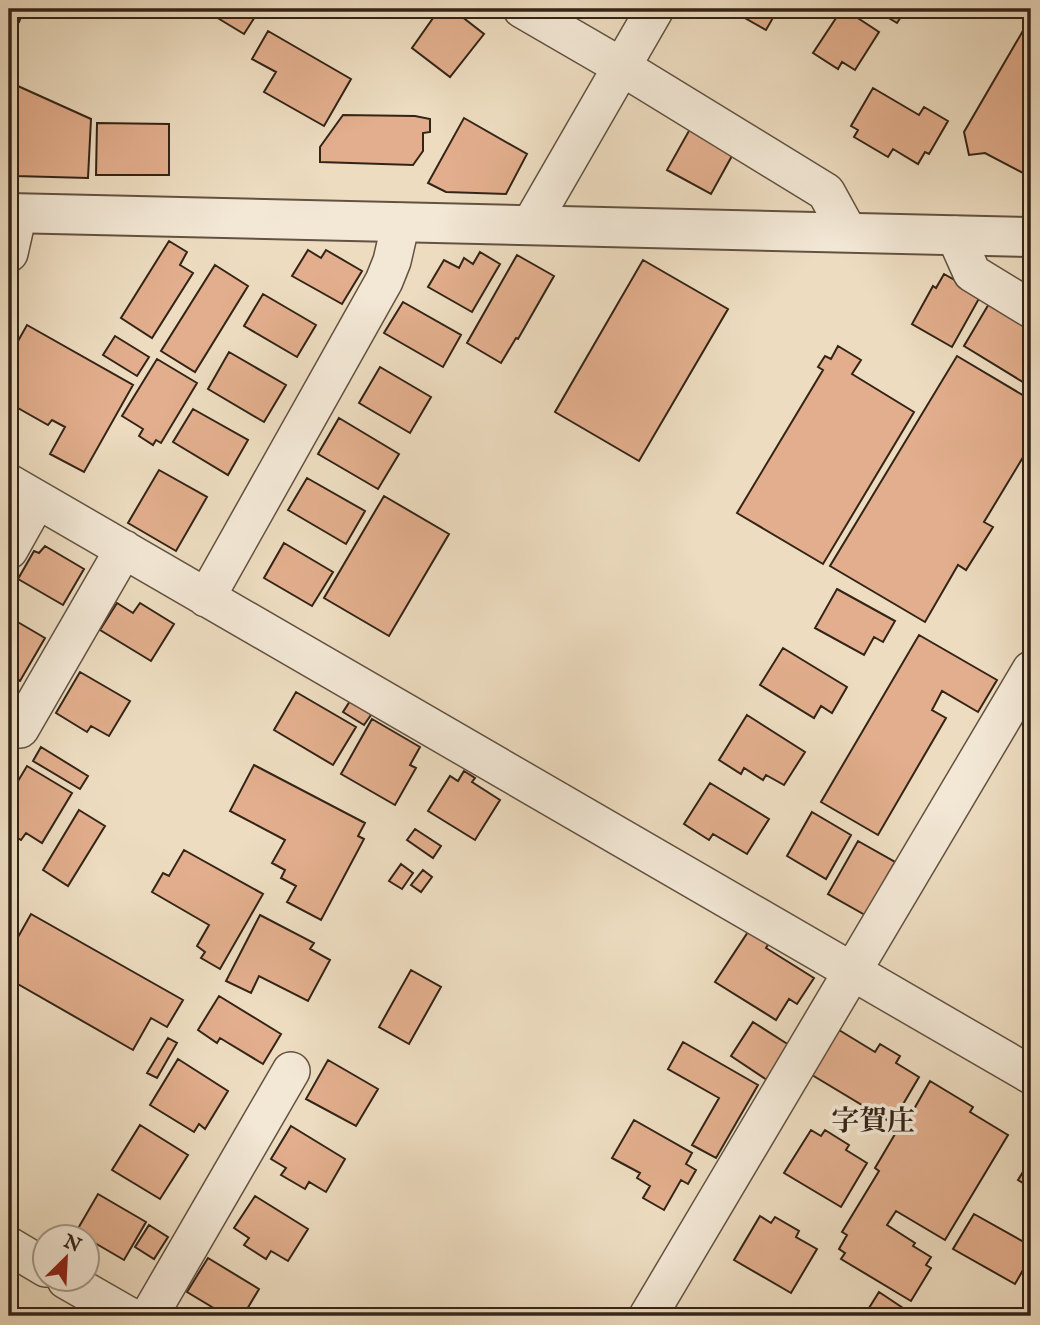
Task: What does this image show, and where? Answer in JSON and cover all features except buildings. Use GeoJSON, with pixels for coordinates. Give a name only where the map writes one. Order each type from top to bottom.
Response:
{"type":"FeatureCollection","features":[{"type":"Feature","properties":{"kind":"street"},"geometry":{"type":"LineString","coordinates":[[522,9],[622,66],[826,192],[848,232]]}},
{"type":"Feature","properties":{"kind":"street"},"geometry":{"type":"LineString","coordinates":[[531,224],[655,9]]}},
{"type":"Feature","properties":{"kind":"street"},"geometry":{"type":"LineString","coordinates":[[9,253],[13,213],[1031,237]]}},
{"type":"Feature","properties":{"kind":"street"},"geometry":{"type":"LineString","coordinates":[[206,598],[384,281],[393,261],[401,222]]}},
{"type":"Feature","properties":{"kind":"street"},"geometry":{"type":"LineString","coordinates":[[955,235],[972,274],[1031,309]]}},
{"type":"Feature","properties":{"kind":"street"},"geometry":{"type":"LineString","coordinates":[[9,550],[23,491],[1031,1075]]}},
{"type":"Feature","properties":{"kind":"street"},"geometry":{"type":"LineString","coordinates":[[9,729],[20,729],[124,550]]}},
{"type":"Feature","properties":{"kind":"street"},"geometry":{"type":"LineString","coordinates":[[648,1316],[1031,670]]}},
{"type":"Feature","properties":{"kind":"street"},"geometry":{"type":"LineString","coordinates":[[149,1316],[291,1071]]}},
{"type":"Feature","properties":{"kind":"street"},"geometry":{"type":"LineString","coordinates":[[9,1247],[32,1260]]}},
{"type":"Feature","properties":{"kind":"street"},"geometry":{"type":"LineString","coordinates":[[92,1294],[129,1316]]}},
{"type":"Feature","properties":{"kind":"district","name":"字賀庄"},"geometry":{"type":"Point","coordinates":[873,1120]}}]}
